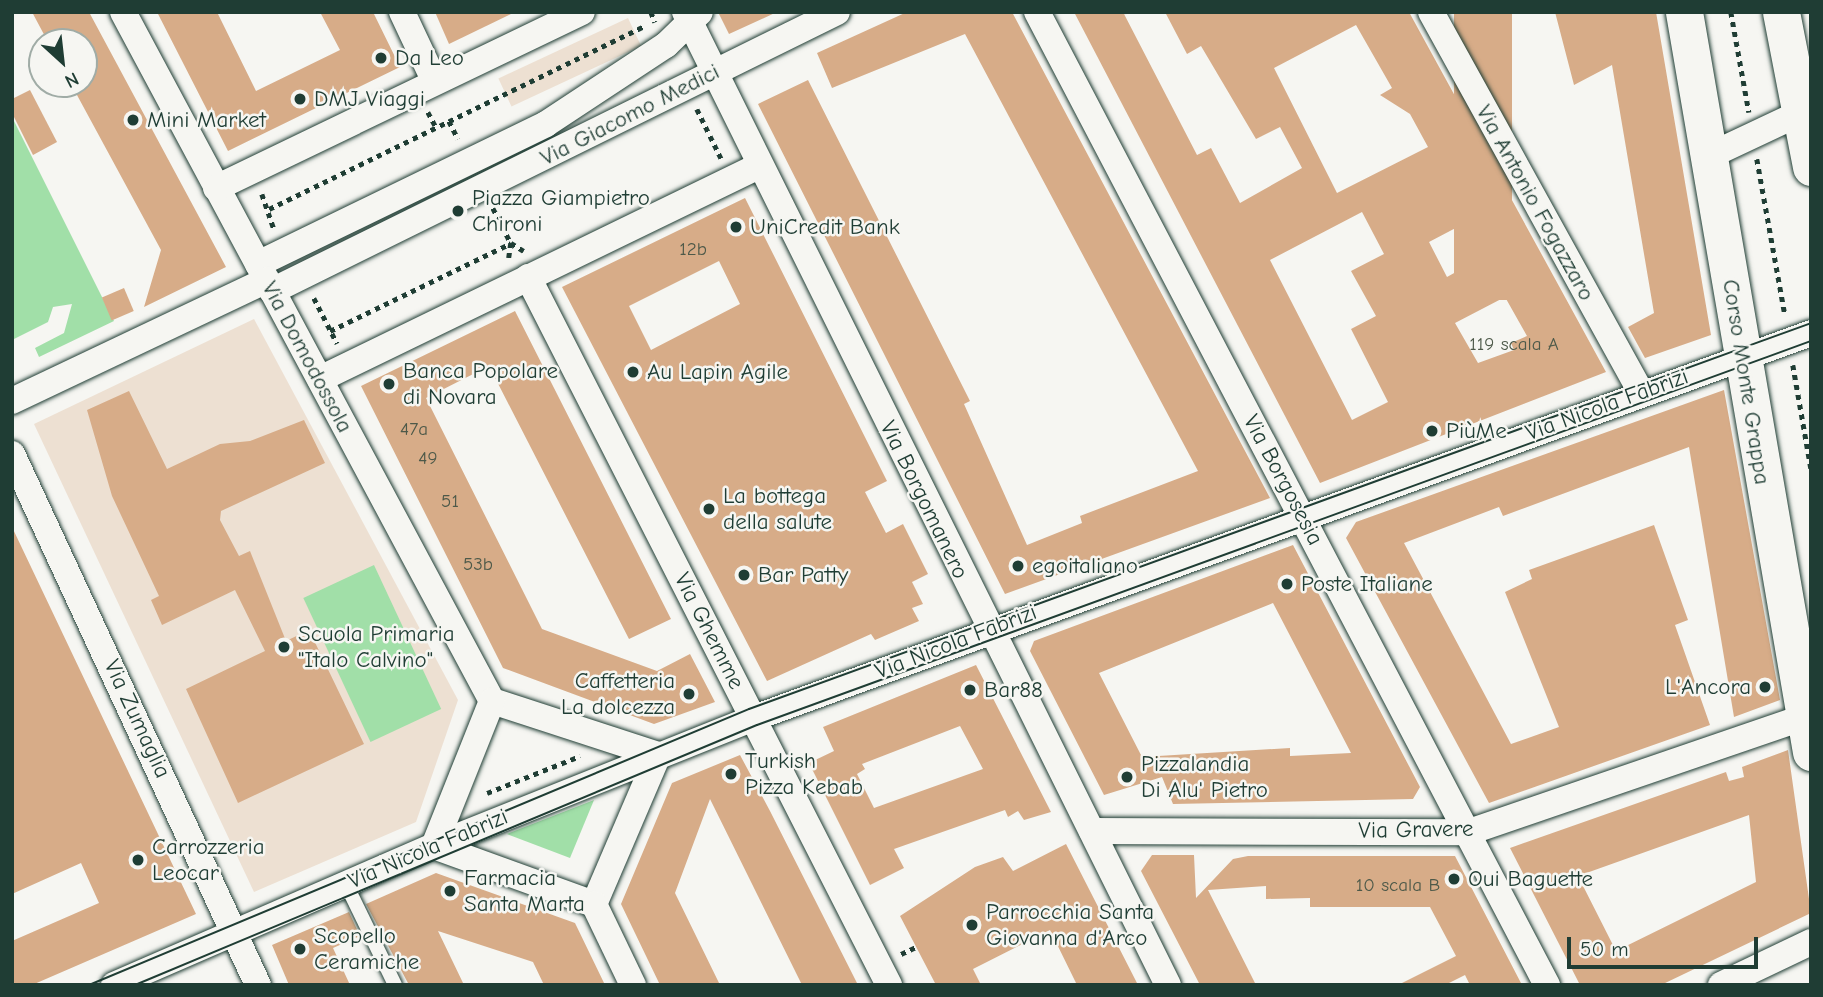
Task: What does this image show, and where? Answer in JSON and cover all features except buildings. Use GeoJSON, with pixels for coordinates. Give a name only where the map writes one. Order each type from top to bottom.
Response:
{"type":"FeatureCollection","features":[{"type":"Feature","properties":{"kind":"street","name":"Via Domodossola"},"geometry":{"type":"LineString","coordinates":[[123,12],[216,188],[270,273],[320,379],[492,701]]}},
{"type":"Feature","properties":{"kind":"street"},"geometry":{"type":"LineString","coordinates":[[402,12],[435,82]]}},
{"type":"Feature","properties":{"kind":"street"},"geometry":{"type":"LineString","coordinates":[[216,188],[582,12]]}},
{"type":"Feature","properties":{"kind":"street","name":"Via Giacomo Medici"},"geometry":{"type":"LineString","coordinates":[[270,273],[303,275],[687,90],[837,12]]}},
{"type":"Feature","properties":{"kind":"street","name":"Via Borgosesia"},"geometry":{"type":"LineString","coordinates":[[1037,12],[1547,985]]}},
{"type":"Feature","properties":{"kind":"street","name":"Via Antonio Fogazzaro"},"geometry":{"type":"LineString","coordinates":[[1431,12],[1641,393]]}},
{"type":"Feature","properties":{"kind":"street","name":"Corso Monte Grappa"},"geometry":{"type":"LineString","coordinates":[[1684,12],[1741,357],[1808,734]]}},
{"type":"Feature","properties":{"kind":"street"},"geometry":{"type":"LineString","coordinates":[[1781,12],[1806,111],[1811,167]]}},
{"type":"Feature","properties":{"kind":"street","name":"Via Giacomo Medici"},"geometry":{"type":"LineString","coordinates":[[12,401],[270,273],[546,124],[692,16]]}},
{"type":"Feature","properties":{"kind":"street","name":"Via Borgomanero"},"geometry":{"type":"LineString","coordinates":[[692,16],[714,74],[758,166],[1168,985]]}},
{"type":"Feature","properties":{"kind":"street"},"geometry":{"type":"LineString","coordinates":[[1709,156],[1806,111]]}},
{"type":"Feature","properties":{"kind":"street"},"geometry":{"type":"LineString","coordinates":[[320,379],[758,166]]}},
{"type":"Feature","properties":{"kind":"street","name":"Via Ghemme"},"geometry":{"type":"LineString","coordinates":[[516,283],[754,718],[889,985]]}},
{"type":"Feature","properties":{"kind":"street","name":"Via Nicola Fabrizi"},"geometry":{"type":"LineString","coordinates":[[114,985],[434,846],[754,718],[1301,514],[1800,337]]}},
{"type":"Feature","properties":{"kind":"street","name":"Via Zumaglia"},"geometry":{"type":"LineString","coordinates":[[12,454],[236,932],[258,985]]}},
{"type":"Feature","properties":{"kind":"street"},"geometry":{"type":"LineString","coordinates":[[594,904],[658,755],[492,701],[434,846],[594,904],[633,985]]}},
{"type":"Feature","properties":{"kind":"street","name":"Via Gravere"},"geometry":{"type":"LineString","coordinates":[[1092,831],[1469,832],[1808,734]]}},
{"type":"Feature","properties":{"kind":"street"},"geometry":{"type":"LineString","coordinates":[[1721,985],[1811,942]]}},
{"type":"Feature","properties":{"kind":"lane"},"geometry":{"type":"LineString","coordinates":[[346,884],[394,985]]}},
{"type":"Feature","properties":{"kind":"path"},"geometry":{"type":"LineString","coordinates":[[1731,12],[1753,135],[1800,337],[1811,468]]}},
{"type":"Feature","properties":{"kind":"path"},"geometry":{"type":"LineString","coordinates":[[269,209],[655,21]]}},
{"type":"Feature","properties":{"kind":"path"},"geometry":{"type":"LineString","coordinates":[[687,90],[731,179]]}},
{"type":"Feature","properties":{"kind":"path"},"geometry":{"type":"LineString","coordinates":[[251,172],[269,209],[270,273]]}},
{"type":"Feature","properties":{"kind":"path"},"geometry":{"type":"LineString","coordinates":[[483,189],[511,243],[516,283]]}},
{"type":"Feature","properties":{"kind":"path"},"geometry":{"type":"LineString","coordinates":[[330,331],[511,243]]}},
{"type":"Feature","properties":{"kind":"path"},"geometry":{"type":"LineString","coordinates":[[303,275],[348,365]]}},
{"type":"Feature","properties":{"kind":"path"},"geometry":{"type":"LineString","coordinates":[[487,793],[581,756]]}},
{"type":"Feature","properties":{"kind":"path"},"geometry":{"type":"LineString","coordinates":[[904,953],[916,947]]}},
{"type":"Feature","properties":{"kind":"shaded area"},"geometry":{"type":"Polygon","coordinates":[[[628,18],[641,46],[511,107],[498,78],[628,18]]]}},
{"type":"Feature","properties":{"kind":"shaded area","name":"Scuola Primaria \"Italo Calvino\""},"geometry":{"type":"Polygon","coordinates":[[[254,319],[458,700],[416,822],[254,892],[34,424],[254,319]]]}},
{"type":"Feature","properties":{"kind":"green space"},"geometry":{"type":"Polygon","coordinates":[[[12,117],[114,321],[39,357],[35,348],[64,333],[72,304],[53,307],[48,322],[12,340],[12,117]]]}},
{"type":"Feature","properties":{"kind":"green space"},"geometry":{"type":"Polygon","coordinates":[[[374,565],[441,709],[371,742],[303,598],[374,565]]]}},
{"type":"Feature","properties":{"kind":"green space"},"geometry":{"type":"Polygon","coordinates":[[[594,800],[570,858],[507,834],[594,800]]]}},
{"type":"Feature","properties":{"kind":"tram line"},"geometry":{"type":"LineString","coordinates":[[89,985],[749,709],[1811,323]]}},
{"type":"Feature","properties":{"kind":"tram line"},"geometry":{"type":"LineString","coordinates":[[135,985],[757,725],[1811,341]]}},
{"type":"Feature","properties":{"kind":"place","name":"Da Leo"},"geometry":{"type":"Point","coordinates":[381,58]}},
{"type":"Feature","properties":{"kind":"place","name":"DMJ Viaggi"},"geometry":{"type":"Point","coordinates":[300,99]}},
{"type":"Feature","properties":{"kind":"place","name":"Mini Market"},"geometry":{"type":"Point","coordinates":[133,120]}},
{"type":"Feature","properties":{"kind":"place","name":"Piazza Giampietro Chironi"},"geometry":{"type":"Point","coordinates":[458,211]}},
{"type":"Feature","properties":{"kind":"place","name":"UniCredit Bank"},"geometry":{"type":"Point","coordinates":[736,227]}},
{"type":"Feature","properties":{"kind":"place","name":"Au Lapin Agile"},"geometry":{"type":"Point","coordinates":[633,372]}},
{"type":"Feature","properties":{"kind":"place","name":"Banca Popolare di Novara"},"geometry":{"type":"Point","coordinates":[389,384]}},
{"type":"Feature","properties":{"kind":"place","name":"PiùMe"},"geometry":{"type":"Point","coordinates":[1432,431]}},
{"type":"Feature","properties":{"kind":"place","name":"La bottega della salute"},"geometry":{"type":"Point","coordinates":[709,509]}},
{"type":"Feature","properties":{"kind":"place","name":"egoitaliano"},"geometry":{"type":"Point","coordinates":[1018,566]}},
{"type":"Feature","properties":{"kind":"place","name":"Bar Patty"},"geometry":{"type":"Point","coordinates":[744,575]}},
{"type":"Feature","properties":{"kind":"place","name":"Poste Italiane"},"geometry":{"type":"Point","coordinates":[1287,584]}},
{"type":"Feature","properties":{"kind":"place","name":"Scuola Primaria \"Italo Calvino\""},"geometry":{"type":"Point","coordinates":[284,647]}},
{"type":"Feature","properties":{"kind":"place","name":"L'Ancora"},"geometry":{"type":"Point","coordinates":[1765,687]}},
{"type":"Feature","properties":{"kind":"place","name":"Bar88"},"geometry":{"type":"Point","coordinates":[970,690]}},
{"type":"Feature","properties":{"kind":"place","name":"Caffetteria La dolcezza"},"geometry":{"type":"Point","coordinates":[689,694]}},
{"type":"Feature","properties":{"kind":"place","name":"Turkish Pizza Kebab"},"geometry":{"type":"Point","coordinates":[731,774]}},
{"type":"Feature","properties":{"kind":"place","name":"Pizzalandia Di Alu' Pietro"},"geometry":{"type":"Point","coordinates":[1127,777]}},
{"type":"Feature","properties":{"kind":"place","name":"Carrozzeria Leocar"},"geometry":{"type":"Point","coordinates":[138,860]}},
{"type":"Feature","properties":{"kind":"place","name":"Oui Baguette"},"geometry":{"type":"Point","coordinates":[1454,879]}},
{"type":"Feature","properties":{"kind":"place","name":"Farmacia Santa Marta"},"geometry":{"type":"Point","coordinates":[450,891]}},
{"type":"Feature","properties":{"kind":"place","name":"Parrocchia Santa Giovanna d'Arco"},"geometry":{"type":"Point","coordinates":[972,925]}},
{"type":"Feature","properties":{"kind":"place","name":"Scopello Ceramiche"},"geometry":{"type":"Point","coordinates":[300,949]}}]}
